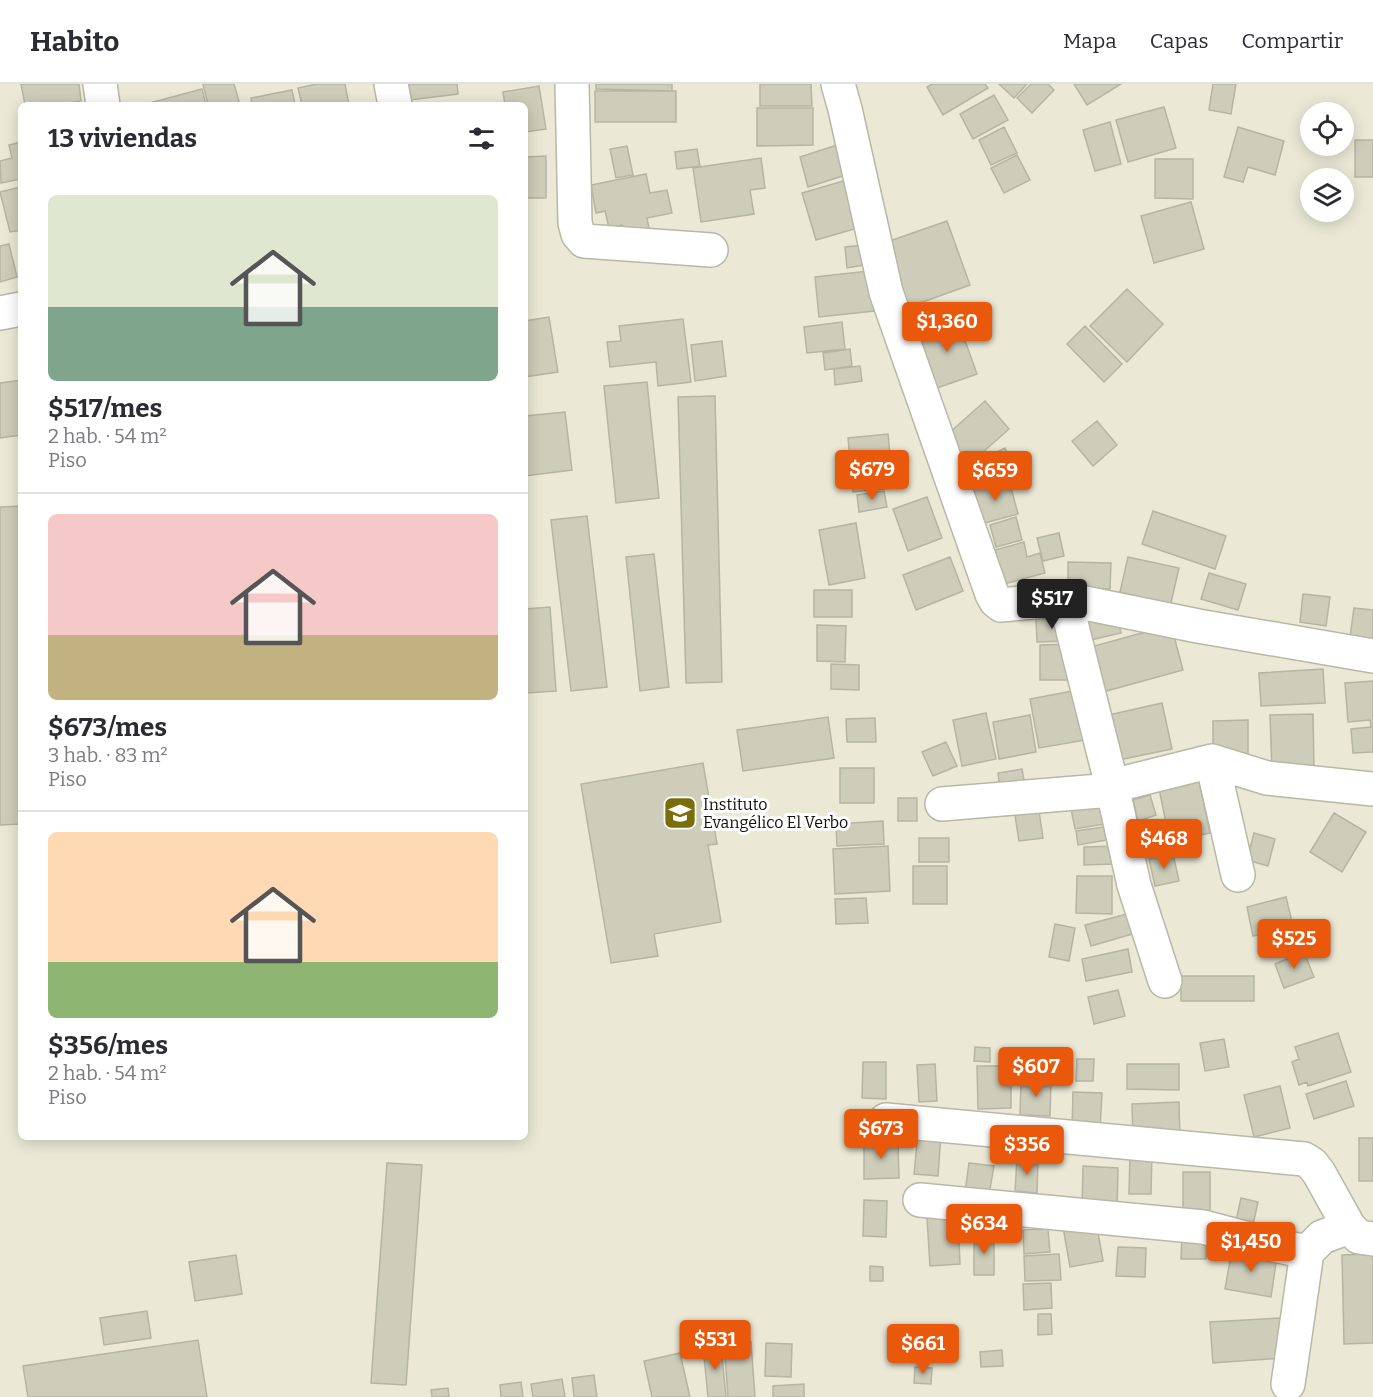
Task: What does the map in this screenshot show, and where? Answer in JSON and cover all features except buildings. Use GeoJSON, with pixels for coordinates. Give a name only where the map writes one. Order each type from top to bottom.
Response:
{"type":"FeatureCollection","features":[{"type":"Feature","properties":{"kind":"street"},"geometry":{"type":"LineString","coordinates":[[100,84],[103,102]]}},
{"type":"Feature","properties":{"kind":"street"},"geometry":{"type":"LineString","coordinates":[[391,84],[394,102]]}},
{"type":"Feature","properties":{"kind":"street"},"geometry":{"type":"LineString","coordinates":[[573,84],[575,223],[578,234],[584,241],[711,250]]}},
{"type":"Feature","properties":{"kind":"street"},"geometry":{"type":"LineString","coordinates":[[838,84],[886,292],[996,602],[1001,604],[1065,598],[1198,626],[1373,656]]}},
{"type":"Feature","properties":{"kind":"street"},"geometry":{"type":"LineString","coordinates":[[0,313],[18,310]]}},
{"type":"Feature","properties":{"kind":"street"},"geometry":{"type":"LineString","coordinates":[[1065,598],[1134,885],[1165,981]]}},
{"type":"Feature","properties":{"kind":"street"},"geometry":{"type":"LineString","coordinates":[[1212,761],[1238,876]]}},
{"type":"Feature","properties":{"kind":"street"},"geometry":{"type":"LineString","coordinates":[[942,804],[1100,792],[1112,786],[1212,761],[1267,778],[1373,789]]}},
{"type":"Feature","properties":{"kind":"street"},"geometry":{"type":"LineString","coordinates":[[886,1120],[1304,1159],[1312,1164],[1361,1233],[1322,1237],[1306,1252],[1288,1384]]}},
{"type":"Feature","properties":{"kind":"street"},"geometry":{"type":"LineString","coordinates":[[920,1200],[1203,1227],[1306,1252]]}},
{"type":"Feature","properties":{"kind":"place","name":"Instituto Evangélico El Verbo"},"geometry":{"type":"Point","coordinates":[680,813]}}]}
